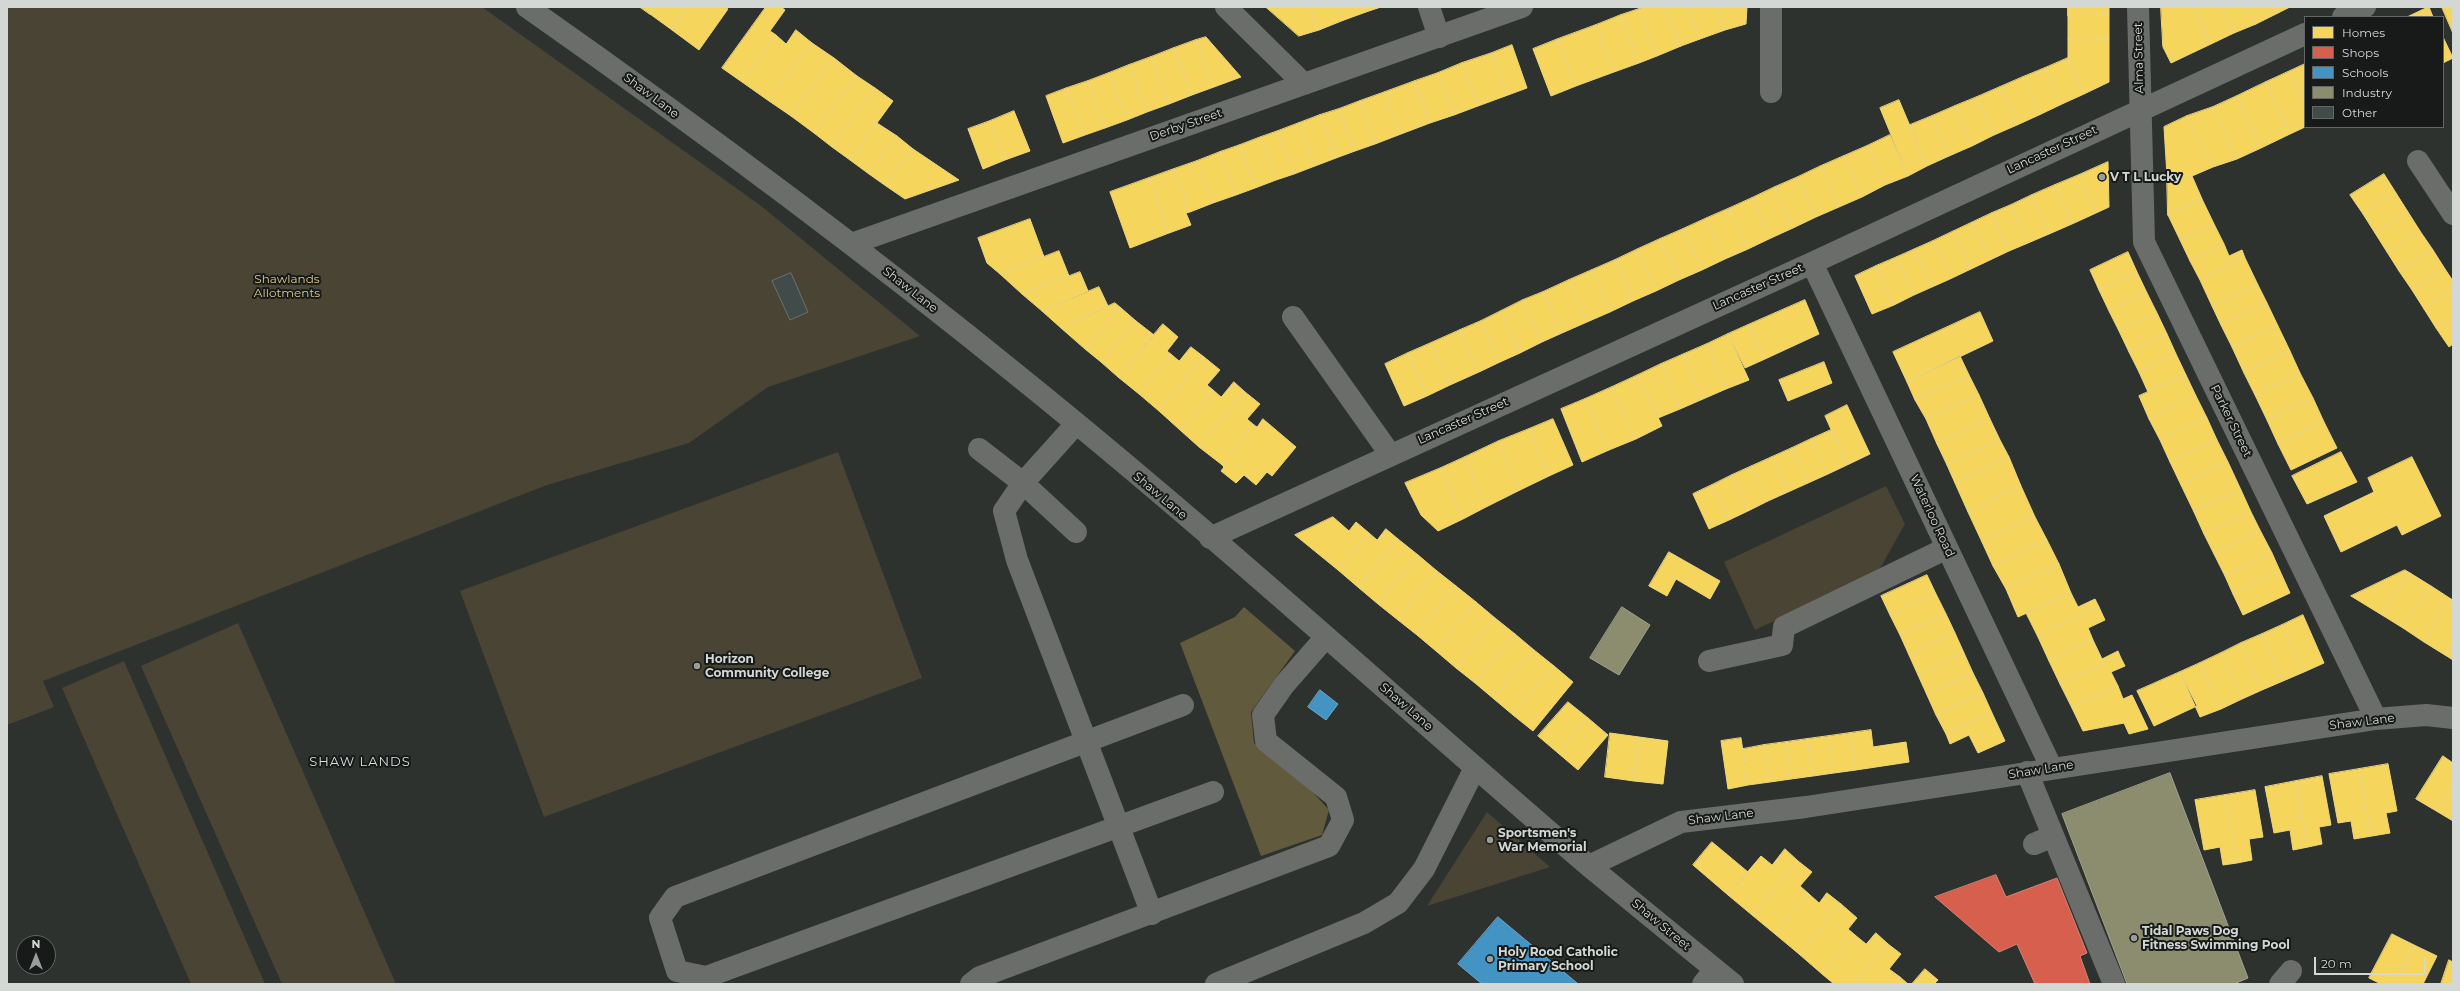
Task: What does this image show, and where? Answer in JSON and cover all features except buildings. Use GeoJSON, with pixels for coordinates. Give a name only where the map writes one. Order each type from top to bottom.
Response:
{"type":"FeatureCollection","features":[{"type":"Feature","properties":{"kind":"street","name":"Shaw Lane"},"geometry":{"type":"LineString","coordinates":[[528,7],[552,16],[851,244],[1076,424],[1326,637],[1475,768],[1590,866],[1682,822],[1806,807],[2376,719],[2426,715],[2453,718]]}},
{"type":"Feature","properties":{"kind":"street"},"geometry":{"type":"LineString","coordinates":[[1226,7],[1304,84]]}},
{"type":"Feature","properties":{"kind":"street"},"geometry":{"type":"LineString","coordinates":[[1429,7],[1439,36]]}},
{"type":"Feature","properties":{"kind":"street","name":"Derby Street"},"geometry":{"type":"LineString","coordinates":[[851,244],[1522,7]]}},
{"type":"Feature","properties":{"kind":"street"},"geometry":{"type":"LineString","coordinates":[[1771,92],[1772,7]]}},
{"type":"Feature","properties":{"kind":"street","name":"Alma Street"},"geometry":{"type":"LineString","coordinates":[[2138,7],[2139,109]]}},
{"type":"Feature","properties":{"kind":"street"},"geometry":{"type":"LineString","coordinates":[[2345,16],[2365,7]]}},
{"type":"Feature","properties":{"kind":"street","name":"Lancaster Street"},"geometry":{"type":"LineString","coordinates":[[1210,538],[1390,454],[1812,263],[2139,109],[2304,34]]}},
{"type":"Feature","properties":{"kind":"street","name":"Parker Street"},"geometry":{"type":"LineString","coordinates":[[2139,109],[2144,242],[2376,719]]}},
{"type":"Feature","properties":{"kind":"street"},"geometry":{"type":"LineString","coordinates":[[2418,161],[2453,214]]}},
{"type":"Feature","properties":{"kind":"street","name":"Waterloo Road"},"geometry":{"type":"LineString","coordinates":[[1812,263],[2052,769]]}},
{"type":"Feature","properties":{"kind":"street"},"geometry":{"type":"LineString","coordinates":[[1293,317],[1390,454]]}},
{"type":"Feature","properties":{"kind":"street"},"geometry":{"type":"LineString","coordinates":[[1076,424],[1023,483],[1004,511],[1017,560],[1152,914]]}},
{"type":"Feature","properties":{"kind":"street"},"geometry":{"type":"LineString","coordinates":[[979,449],[1023,483],[1076,532]]}},
{"type":"Feature","properties":{"kind":"street"},"geometry":{"type":"LineString","coordinates":[[1709,661],[1782,645],[1784,627],[1947,548]]}},
{"type":"Feature","properties":{"kind":"street"},"geometry":{"type":"LineString","coordinates":[[971,984],[980,977],[1152,914],[1329,846],[1343,820],[1336,797],[1266,741],[1263,715],[1284,685],[1326,637]]}},
{"type":"Feature","properties":{"kind":"street"},"geometry":{"type":"LineString","coordinates":[[1183,705],[675,897],[660,918],[677,971],[706,977],[1213,792]]}},
{"type":"Feature","properties":{"kind":"street"},"geometry":{"type":"LineString","coordinates":[[1216,984],[1364,923],[1398,903],[1424,869],[1475,768]]}},
{"type":"Feature","properties":{"kind":"street"},"geometry":{"type":"LineString","coordinates":[[2027,772],[2043,840],[2114,984]]}},
{"type":"Feature","properties":{"kind":"street","name":"Shaw Street"},"geometry":{"type":"LineString","coordinates":[[1590,866],[1709,977],[1733,984]]}},
{"type":"Feature","properties":{"kind":"green space","name":"Shawlands Allotments"},"geometry":{"type":"Polygon","coordinates":[[[7,7],[482,7],[760,205],[920,336],[768,387],[689,443],[547,485],[43,681],[54,707],[7,725],[7,7]]]}},
{"type":"Feature","properties":{"kind":"green space"},"geometry":{"type":"Polygon","coordinates":[[[838,452],[922,678],[544,817],[460,591],[838,452]]]}},
{"type":"Feature","properties":{"kind":"green space"},"geometry":{"type":"Polygon","coordinates":[[[1886,486],[1905,524],[1878,572],[1755,630],[1724,562],[1886,486]]]}},
{"type":"Feature","properties":{"kind":"green space"},"geometry":{"type":"Polygon","coordinates":[[[238,623],[396,984],[282,984],[141,666],[238,623]]]}},
{"type":"Feature","properties":{"kind":"green space"},"geometry":{"type":"Polygon","coordinates":[[[124,661],[265,984],[191,984],[62,688],[124,661]]]}},
{"type":"Feature","properties":{"kind":"green space"},"geometry":{"type":"Polygon","coordinates":[[[1487,812],[1550,867],[1427,906],[1487,812]]]}},
{"type":"Feature","properties":{"kind":"shaded area"},"geometry":{"type":"Polygon","coordinates":[[[1244,607],[1295,651],[1251,712],[1254,743],[1310,789],[1329,810],[1322,835],[1261,856],[1180,643],[1235,617],[1244,607]]]}},
{"type":"Feature","properties":{"kind":"place","name":"V T L Lucky"},"geometry":{"type":"Point","coordinates":[2102,177]}},
{"type":"Feature","properties":{"kind":"place","name":"Horizon Community College"},"geometry":{"type":"Point","coordinates":[697,666]}},
{"type":"Feature","properties":{"kind":"place","name":"Sportsmen's War Memorial"},"geometry":{"type":"Point","coordinates":[1490,840]}},
{"type":"Feature","properties":{"kind":"place","name":"Tidal Paws Dog Fitness Swimming Pool"},"geometry":{"type":"Point","coordinates":[2134,938]}},
{"type":"Feature","properties":{"kind":"place","name":"Holy Rood Catholic Primary School"},"geometry":{"type":"Point","coordinates":[1490,959]}},
{"type":"Feature","properties":{"kind":"district","name":"SHAW LANDS"},"geometry":{"type":"Point","coordinates":[360,762]}}]}
